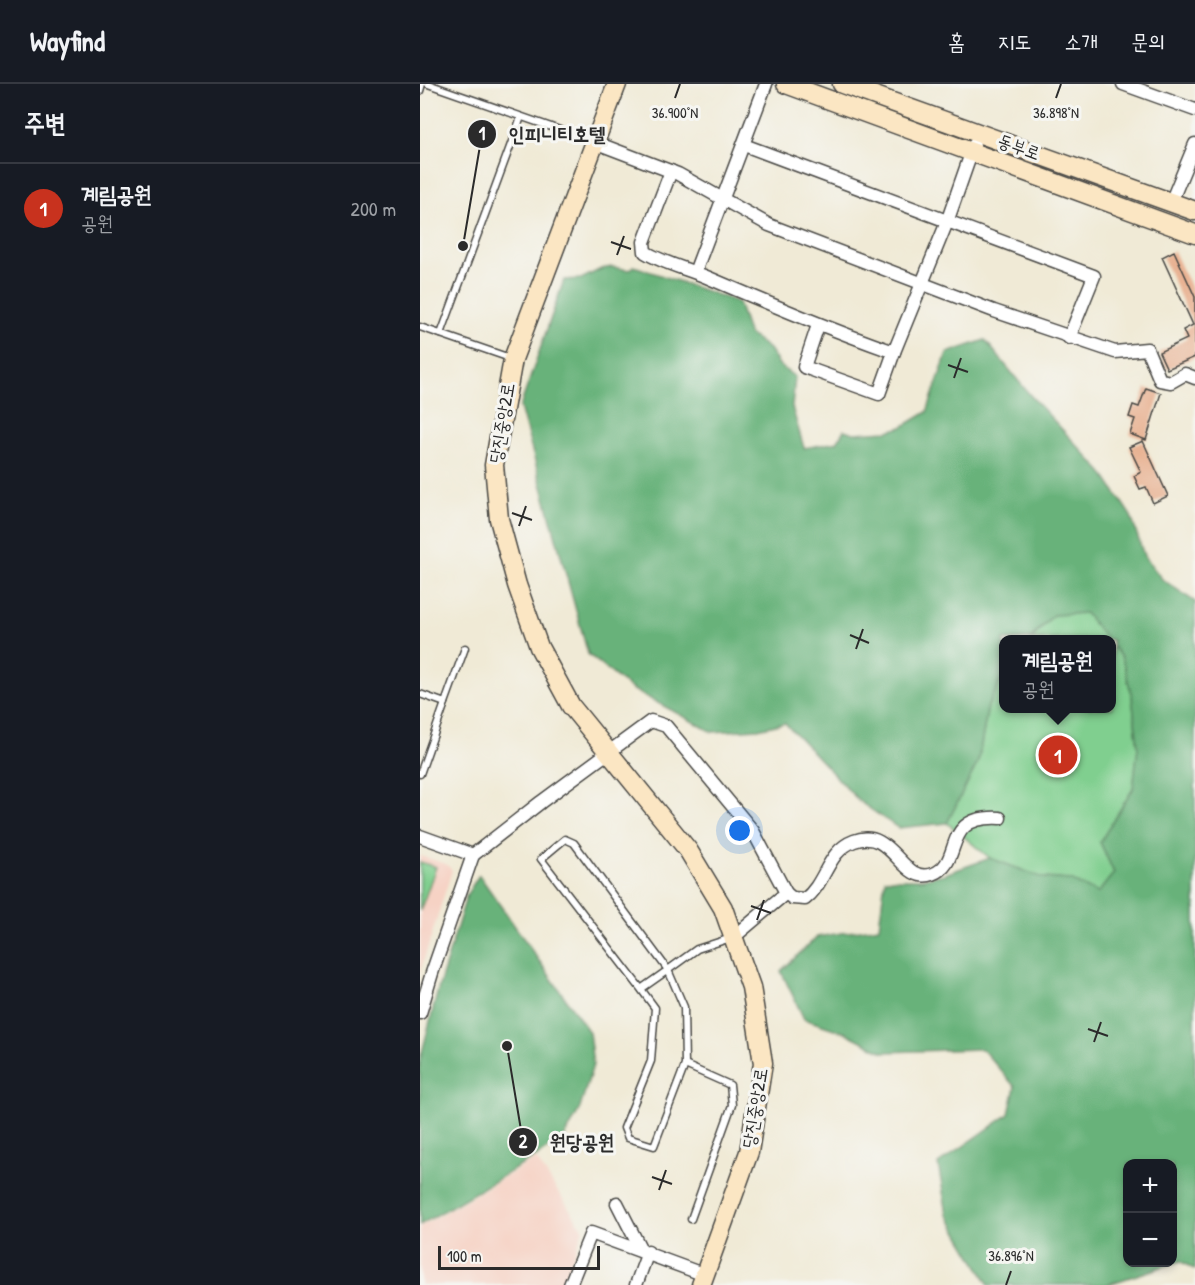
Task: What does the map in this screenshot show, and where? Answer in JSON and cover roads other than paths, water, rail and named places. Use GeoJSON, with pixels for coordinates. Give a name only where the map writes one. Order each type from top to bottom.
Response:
{"type":"FeatureCollection","features":[{"type":"Feature","properties":{"kind":"street","name":"당진중앙2로"},"geometry":{"type":"LineString","coordinates":[[570,1285],[591,1233],[645,1251],[703,1280],[749,1152],[763,1063],[751,987],[723,908],[688,850],[571,706],[539,647],[516,585],[499,519],[494,465],[513,359],[617,84]]}},
{"type":"Feature","properties":{"kind":"street"},"geometry":{"type":"LineString","coordinates":[[695,272],[766,84]]}},
{"type":"Feature","properties":{"kind":"street"},"geometry":{"type":"LineString","coordinates":[[786,84],[1195,234]]}},
{"type":"Feature","properties":{"kind":"street","name":"동부로"},"geometry":{"type":"LineString","coordinates":[[842,84],[1195,211]]}},
{"type":"Feature","properties":{"kind":"street"},"geometry":{"type":"LineString","coordinates":[[1123,84],[1195,110]]}},
{"type":"Feature","properties":{"kind":"street"},"geometry":{"type":"LineString","coordinates":[[818,325],[804,367],[879,394],[920,283],[947,222],[979,133]]}},
{"type":"Feature","properties":{"kind":"street"},"geometry":{"type":"LineString","coordinates":[[594,142],[671,171],[722,197],[769,225],[920,283],[1070,338],[1115,352],[1147,349],[1160,380],[1171,382],[1185,374],[1195,378]]}},
{"type":"Feature","properties":{"kind":"street"},"geometry":{"type":"LineString","coordinates":[[1171,202],[1195,144]]}},
{"type":"Feature","properties":{"kind":"street"},"geometry":{"type":"LineString","coordinates":[[744,145],[1094,276],[1070,338]]}},
{"type":"Feature","properties":{"kind":"street"},"geometry":{"type":"LineString","coordinates":[[671,171],[644,242],[645,252],[658,260],[695,272],[818,325],[894,352]]}},
{"type":"Feature","properties":{"kind":"street"},"geometry":{"type":"LineString","coordinates":[[420,1013],[473,855],[651,721],[666,726],[753,831],[786,893],[792,898],[805,899],[817,887],[837,852],[855,840],[875,840],[887,845],[903,864],[919,875],[931,875],[947,862],[954,841],[966,826],[975,819],[1000,818]]}},
{"type":"Feature","properties":{"kind":"street"},"geometry":{"type":"LineString","coordinates":[[420,836],[473,855]]}},
{"type":"Feature","properties":{"kind":"street"},"geometry":{"type":"LineString","coordinates":[[734,937],[786,893]]}},
{"type":"Feature","properties":{"kind":"street"},"geometry":{"type":"LineString","coordinates":[[617,1203],[645,1251],[636,1285]]}},
{"type":"Feature","properties":{"kind":"lane"},"geometry":{"type":"LineString","coordinates":[[420,92],[423,84]]}},
{"type":"Feature","properties":{"kind":"lane"},"geometry":{"type":"LineString","coordinates":[[428,84],[594,142]]}},
{"type":"Feature","properties":{"kind":"lane"},"geometry":{"type":"LineString","coordinates":[[441,334],[521,117]]}},
{"type":"Feature","properties":{"kind":"lane"},"geometry":{"type":"LineString","coordinates":[[420,327],[513,359]]}},
{"type":"Feature","properties":{"kind":"lane"},"geometry":{"type":"LineString","coordinates":[[420,774],[465,648]]}},
{"type":"Feature","properties":{"kind":"lane"},"geometry":{"type":"LineString","coordinates":[[420,694],[445,703]]}},
{"type":"Feature","properties":{"kind":"lane"},"geometry":{"type":"LineString","coordinates":[[565,839],[574,843],[669,970],[684,1007],[685,1065],[654,1146],[628,1138],[624,1128],[651,1061],[655,1008],[541,860],[565,839]]}},
{"type":"Feature","properties":{"kind":"lane"},"geometry":{"type":"LineString","coordinates":[[641,989],[697,949],[734,937]]}},
{"type":"Feature","properties":{"kind":"lane"},"geometry":{"type":"LineString","coordinates":[[685,1065],[730,1085],[732,1105],[691,1219]]}},
{"type":"Feature","properties":{"kind":"place","name":"인피니티호텔"},"geometry":{"type":"Point","coordinates":[463,246]}},
{"type":"Feature","properties":{"kind":"place","name":"계림공원"},"geometry":{"type":"Point","coordinates":[1058,755]}},
{"type":"Feature","properties":{"kind":"place","name":"원당공원"},"geometry":{"type":"Point","coordinates":[507,1046]}}]}
